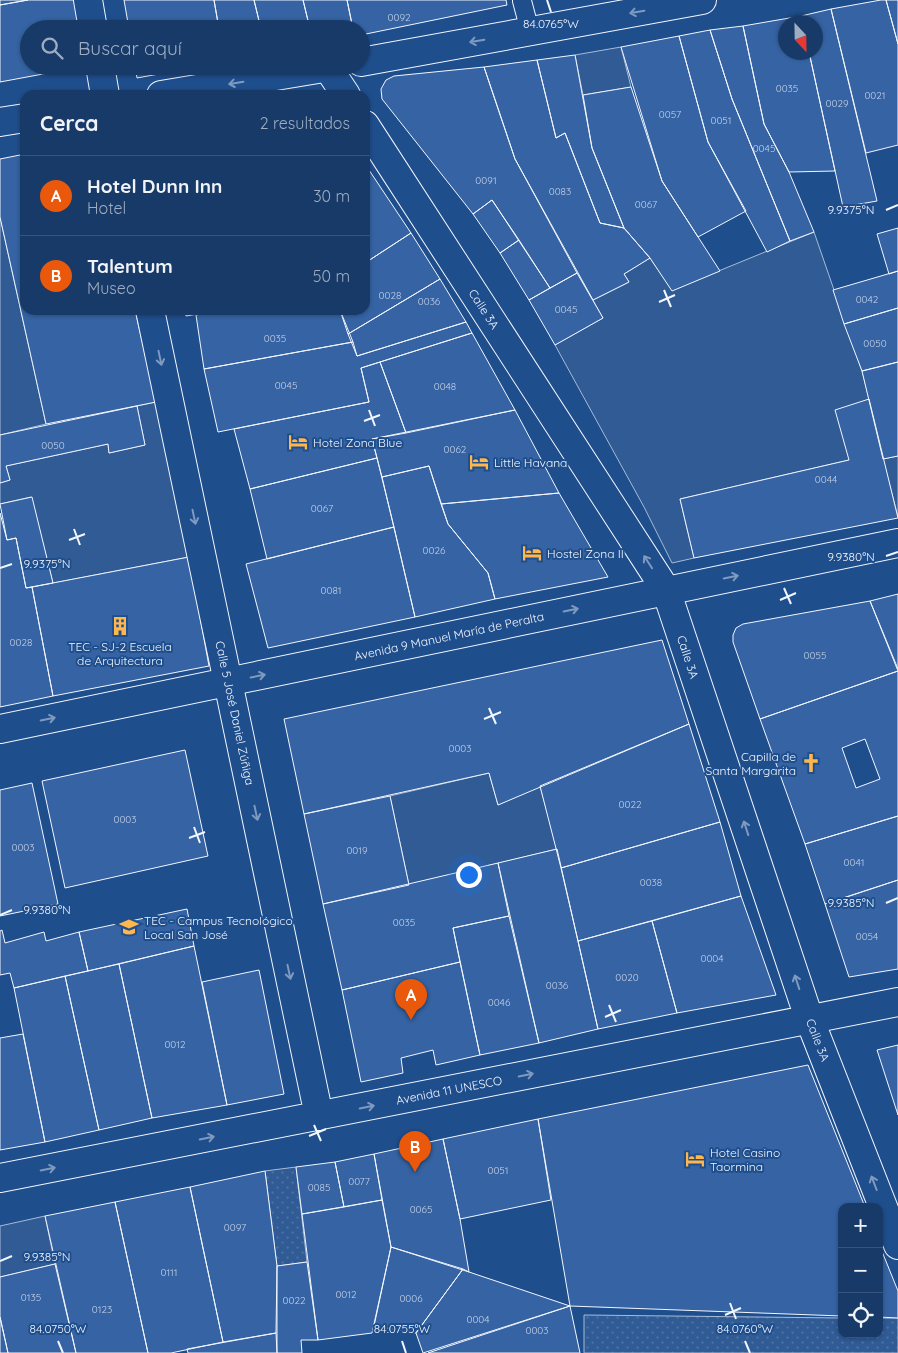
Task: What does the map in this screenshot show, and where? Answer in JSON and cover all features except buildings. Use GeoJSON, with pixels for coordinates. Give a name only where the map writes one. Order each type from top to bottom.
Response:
{"type":"FeatureCollection","features":[{"type":"Feature","properties":{"kind":"street"},"geometry":{"type":"LineString","coordinates":[[88,0],[91,20]]}},
{"type":"Feature","properties":{"kind":"street"},"geometry":{"type":"LineString","coordinates":[[370,60],[702,0]]}},
{"type":"Feature","properties":{"kind":"street"},"geometry":{"type":"LineString","coordinates":[[102,75],[104,90]]}},
{"type":"Feature","properties":{"kind":"street"},"geometry":{"type":"LineString","coordinates":[[192,90],[283,75]]}},
{"type":"Feature","properties":{"kind":"street"},"geometry":{"type":"LineString","coordinates":[[336,75],[344,90]]}},
{"type":"Feature","properties":{"kind":"street"},"geometry":{"type":"LineString","coordinates":[[0,122],[20,119]]}},
{"type":"Feature","properties":{"kind":"street","name":"Calle 3A"},"geometry":{"type":"LineString","coordinates":[[370,133],[666,590],[809,1018],[898,1245]]}},
{"type":"Feature","properties":{"kind":"street","name":"Calle 5 José Daniel Zúñiga"},"geometry":{"type":"LineString","coordinates":[[151,315],[319,1116]]}},
{"type":"Feature","properties":{"kind":"street","name":"Avenida 9 Manuel María de Peralta"},"geometry":{"type":"LineString","coordinates":[[0,729],[666,590],[898,544]]}},
{"type":"Feature","properties":{"kind":"street","name":"Avenida 11 UNESCO"},"geometry":{"type":"LineString","coordinates":[[0,1178],[898,1002]]}},
{"type":"Feature","properties":{"kind":"lane"},"geometry":{"type":"LineString","coordinates":[[522,1],[530,31]]}},
{"type":"Feature","properties":{"kind":"shaded area"},"geometry":{"type":"Polygon","coordinates":[[[621,47],[631,87],[583,95],[575,55],[621,47]]]}},
{"type":"Feature","properties":{"kind":"shaded area"},"geometry":{"type":"Polygon","coordinates":[[[0,217],[20,307],[20,315],[22,315],[46,424],[0,435],[0,217]]]}},
{"type":"Feature","properties":{"kind":"shaded area"},"geometry":{"type":"Polygon","coordinates":[[[814,232],[862,371],[869,399],[849,460],[680,499],[694,558],[672,563],[644,507],[555,345],[603,318],[593,300],[629,282],[624,274],[650,258],[672,290],[814,232]]]}},
{"type":"Feature","properties":{"kind":"shaded area"},"geometry":{"type":"Polygon","coordinates":[[[156,402],[189,557],[53,583],[31,497],[0,504],[0,483],[10,480],[6,466],[108,444],[109,453],[145,445],[137,406],[156,402]]]}},
{"type":"Feature","properties":{"kind":"shaded area"},"geometry":{"type":"Polygon","coordinates":[[[898,456],[898,517],[883,459],[898,456]]]}},
{"type":"Feature","properties":{"kind":"shaded area"},"geometry":{"type":"Polygon","coordinates":[[[489,773],[498,805],[540,786],[557,849],[409,885],[390,796],[489,773]]]}},
{"type":"Feature","properties":{"kind":"shaded area"},"geometry":{"type":"Polygon","coordinates":[[[296,1167],[307,1262],[277,1266],[265,1171],[296,1167]]]}},
{"type":"Feature","properties":{"kind":"shaded area"},"geometry":{"type":"Polygon","coordinates":[[[45,1216],[55,1264],[0,1277],[0,1226],[45,1216]]]}},
{"type":"Feature","properties":{"kind":"shaded area"},"geometry":{"type":"Polygon","coordinates":[[[584,1315],[838,1318],[838,1338],[883,1338],[883,1318],[898,1318],[898,1353],[584,1353],[584,1315]]]}},
{"type":"Feature","properties":{"kind":"place","name":"Hotel Zona Blue"},"geometry":{"type":"Point","coordinates":[298,442]}},
{"type":"Feature","properties":{"kind":"place","name":"Little Havana"},"geometry":{"type":"Point","coordinates":[479,462]}},
{"type":"Feature","properties":{"kind":"place","name":"Hostel Zona II"},"geometry":{"type":"Point","coordinates":[532,553]}},
{"type":"Feature","properties":{"kind":"place","name":"TEC - SJ-2 Escuela de Arquitectura"},"geometry":{"type":"Point","coordinates":[120,626]}},
{"type":"Feature","properties":{"kind":"place","name":"Capilla de Santa Margarita"},"geometry":{"type":"Point","coordinates":[811,763]}},
{"type":"Feature","properties":{"kind":"place","name":"TEC - Campus Tecnológico Local San José"},"geometry":{"type":"Point","coordinates":[129,927]}},
{"type":"Feature","properties":{"kind":"place","name":"Hotel Dunn Inn"},"geometry":{"type":"Point","coordinates":[411,1020]}},
{"type":"Feature","properties":{"kind":"place","name":"Hotel Casino Taormina"},"geometry":{"type":"Point","coordinates":[695,1159]}},
{"type":"Feature","properties":{"kind":"place","name":"Talentum"},"geometry":{"type":"Point","coordinates":[415,1172]}}]}
